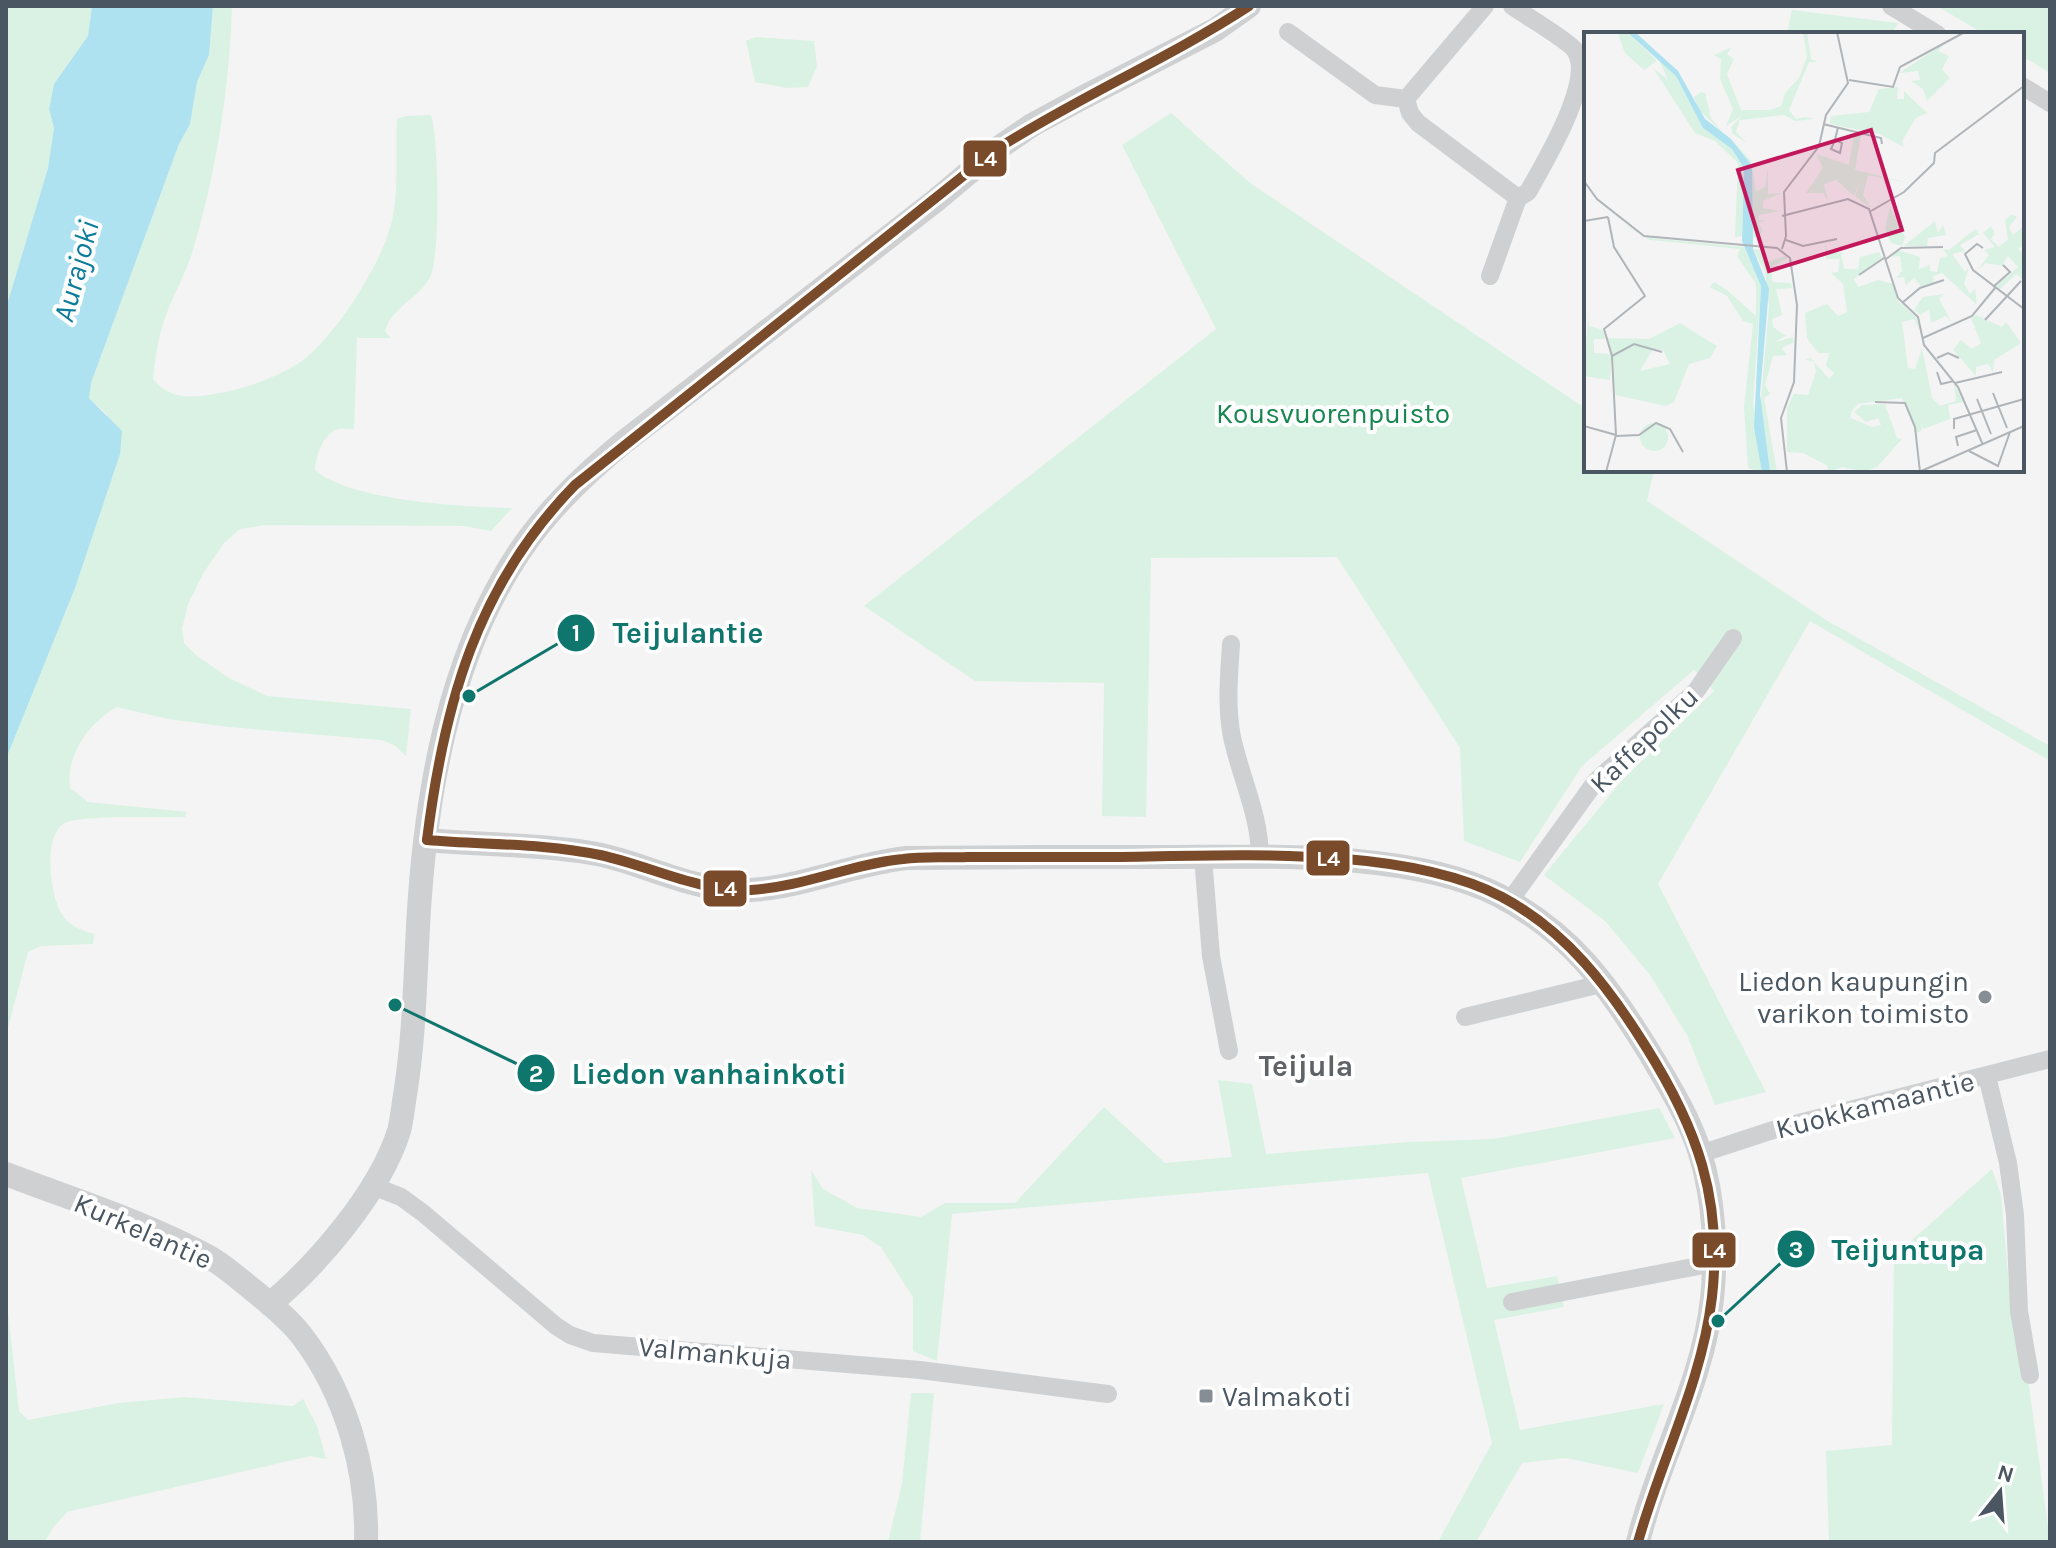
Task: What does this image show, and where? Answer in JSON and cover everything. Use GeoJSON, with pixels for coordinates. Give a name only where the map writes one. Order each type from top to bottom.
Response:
{"type":"FeatureCollection","features":[{"type":"Feature","properties":{"kind":"street"},"geometry":{"type":"LineString","coordinates":[[270,1304],[300,1279],[373,1186],[399,1131],[410,1066],[420,892],[433,782],[448,717],[473,640],[495,591],[521,549],[551,510],[584,476],[997,149],[1032,125],[1215,30],[1249,6]]}},
{"type":"Feature","properties":{"kind":"street"},"geometry":{"type":"LineString","coordinates":[[1406,99],[1485,6]]}},
{"type":"Feature","properties":{"kind":"street"},"geometry":{"type":"LineString","coordinates":[[1490,276],[1518,198],[1528,192],[1578,94],[1580,63],[1574,49],[1512,6]]}},
{"type":"Feature","properties":{"kind":"street"},"geometry":{"type":"LineString","coordinates":[[1891,6],[1934,32]]}},
{"type":"Feature","properties":{"kind":"street"},"geometry":{"type":"LineString","coordinates":[[1288,32],[1375,95],[1406,99]]}},
{"type":"Feature","properties":{"kind":"street"},"geometry":{"type":"LineString","coordinates":[[2024,87],[2050,103]]}},
{"type":"Feature","properties":{"kind":"street"},"geometry":{"type":"LineString","coordinates":[[1406,99],[1410,113],[1418,123],[1518,198]]}},
{"type":"Feature","properties":{"kind":"street","name":"Kaffepolku"},"geometry":{"type":"LineString","coordinates":[[1509,902],[1596,781],[1696,691],[1733,638]]}},
{"type":"Feature","properties":{"kind":"street"},"geometry":{"type":"LineString","coordinates":[[1231,644],[1227,705],[1240,770],[1260,830],[1260,858]]}},
{"type":"Feature","properties":{"kind":"street"},"geometry":{"type":"LineString","coordinates":[[427,840],[585,852],[732,890],[801,882],[875,862],[907,858],[1327,859],[1430,872],[1466,881],[1509,902],[1551,929],[1605,983],[1680,1104],[1700,1154],[1709,1203],[1714,1263],[1712,1302],[1689,1392],[1653,1488],[1638,1542]]}},
{"type":"Feature","properties":{"kind":"street"},"geometry":{"type":"LineString","coordinates":[[1203,857],[1211,956],[1229,1051]]}},
{"type":"Feature","properties":{"kind":"street"},"geometry":{"type":"LineString","coordinates":[[1465,1017],[1605,983]]}},
{"type":"Feature","properties":{"kind":"street","name":"Kuokkamaantie"},"geometry":{"type":"LineString","coordinates":[[1700,1154],[1779,1128],[2050,1059]]}},
{"type":"Feature","properties":{"kind":"street"},"geometry":{"type":"LineString","coordinates":[[1987,1076],[2008,1163],[2015,1215],[2019,1311],[2030,1375]]}},
{"type":"Feature","properties":{"kind":"street","name":"Kurkelantie"},"geometry":{"type":"LineString","coordinates":[[6,1174],[140,1224],[211,1258],[270,1304],[302,1335],[331,1384],[358,1454],[365,1488],[366,1542]]}},
{"type":"Feature","properties":{"kind":"street","name":"Valmankuja"},"geometry":{"type":"LineString","coordinates":[[373,1186],[401,1197],[423,1213],[556,1326],[593,1343],[920,1370],[1108,1394]]}},
{"type":"Feature","properties":{"kind":"street"},"geometry":{"type":"LineString","coordinates":[[1512,1302],[1714,1263]]}},
{"type":"Feature","properties":{"kind":"green space"},"geometry":{"type":"Polygon","coordinates":[[[6,6],[92,6],[88,36],[54,84],[49,109],[54,128],[48,168],[6,308],[6,6]]]}},
{"type":"Feature","properties":{"kind":"green space"},"geometry":{"type":"Polygon","coordinates":[[[213,6],[232,6],[220,129],[201,220],[190,259],[163,325],[153,379],[175,394],[192,397],[210,395],[271,378],[313,352],[356,297],[388,233],[396,192],[397,119],[431,115],[436,147],[437,195],[436,244],[431,275],[421,290],[389,322],[385,331],[391,338],[357,338],[354,429],[339,429],[329,435],[319,451],[315,470],[354,489],[380,495],[438,504],[512,508],[491,531],[464,526],[266,525],[240,529],[224,543],[204,572],[188,604],[182,629],[184,643],[229,678],[267,696],[411,709],[406,756],[394,745],[381,740],[229,727],[168,719],[117,707],[106,714],[88,731],[75,752],[70,788],[88,802],[187,812],[185,817],[71,821],[57,831],[50,866],[56,902],[70,923],[94,934],[93,944],[41,946],[28,952],[6,1035],[6,759],[75,588],[107,414],[89,398],[91,383],[179,144],[190,124],[197,82],[209,55],[213,6]]]}},
{"type":"Feature","properties":{"kind":"green space"},"geometry":{"type":"Polygon","coordinates":[[[1937,6],[2050,6],[2050,73],[2024,57],[2024,32],[1981,32],[1937,6]]]}},
{"type":"Feature","properties":{"kind":"green space"},"geometry":{"type":"Polygon","coordinates":[[[1792,10],[1898,23],[1893,32],[1787,32],[1792,10]]]}},
{"type":"Feature","properties":{"kind":"green space"},"geometry":{"type":"Polygon","coordinates":[[[755,37],[814,41],[817,66],[808,87],[787,88],[755,82],[746,41],[755,37]]]}},
{"type":"Feature","properties":{"kind":"green space","name":"Kousvuorenpuisto"},"geometry":{"type":"Polygon","coordinates":[[[1171,113],[1250,183],[1582,406],[1584,404],[1584,472],[1654,472],[1647,501],[1826,620],[2050,746],[2050,761],[1810,621],[1658,884],[1766,1092],[1715,1105],[1687,1035],[1650,975],[1605,921],[1544,875],[1624,778],[1714,691],[1694,670],[1582,766],[1520,862],[1464,841],[1460,748],[1337,557],[1151,558],[1146,817],[1102,816],[1104,683],[975,681],[864,606],[1216,329],[1122,145],[1171,113]]]}},
{"type":"Feature","properties":{"kind":"green space"},"geometry":{"type":"Polygon","coordinates":[[[1218,1080],[1252,1084],[1266,1154],[1408,1142],[1493,1139],[1659,1108],[1675,1138],[1461,1178],[1487,1288],[1557,1276],[1564,1307],[1494,1320],[1520,1430],[1664,1404],[1638,1473],[1566,1458],[1522,1463],[1476,1542],[1438,1542],[1492,1443],[1428,1173],[952,1214],[937,1361],[913,1351],[913,1297],[881,1247],[863,1235],[815,1226],[811,1170],[823,1189],[857,1208],[921,1217],[945,1203],[1015,1203],[1104,1107],[1165,1163],[1232,1157],[1218,1080]]]}},
{"type":"Feature","properties":{"kind":"green space"},"geometry":{"type":"Polygon","coordinates":[[[1992,1169],[2001,1195],[2010,1297],[2027,1371],[2050,1542],[1829,1542],[1826,1451],[1892,1445],[1894,1256],[1992,1169]]]}},
{"type":"Feature","properties":{"kind":"green space"},"geometry":{"type":"Polygon","coordinates":[[[6,1294],[19,1411],[28,1420],[119,1403],[185,1397],[293,1406],[303,1399],[317,1426],[326,1459],[310,1456],[67,1512],[45,1542],[6,1542],[6,1294]]]}},
{"type":"Feature","properties":{"kind":"green space"},"geometry":{"type":"Polygon","coordinates":[[[911,1393],[934,1393],[920,1542],[888,1542],[902,1484],[911,1393]]]}},
{"type":"Feature","properties":{"kind":"water","name":"Aurajoki"},"geometry":{"type":"Polygon","coordinates":[[[92,6],[213,6],[209,55],[197,82],[190,124],[179,144],[91,383],[89,398],[122,431],[120,454],[75,588],[6,759],[6,308],[48,168],[54,128],[49,109],[54,84],[88,36],[92,6]]]}},
{"type":"Feature","properties":{"kind":"transit line","name":"L4"},"geometry":{"type":"LineString","coordinates":[[427,840],[444,741],[455,694],[471,649],[490,605],[513,564],[541,523],[575,485],[997,149],[1249,6]]}},
{"type":"Feature","properties":{"kind":"transit line","name":"L4"},"geometry":{"type":"LineString","coordinates":[[427,840],[579,851],[693,883],[731,890],[770,888],[911,858],[1248,855],[1358,860],[1411,868],[1459,879],[1502,897],[1566,943],[1616,1003],[1646,1047],[1679,1106],[1692,1136],[1709,1196],[1714,1228],[1714,1261],[1707,1329],[1690,1390],[1638,1542]]}},
{"type":"Feature","properties":{"kind":"place","name":"Teijulantie"},"geometry":{"type":"Point","coordinates":[469,696]}},
{"type":"Feature","properties":{"kind":"place","name":"Liedon kaupungin varikon toimisto"},"geometry":{"type":"Point","coordinates":[1985,997]}},
{"type":"Feature","properties":{"kind":"place","name":"Liedon vanhainkoti"},"geometry":{"type":"Point","coordinates":[395,1005]}},
{"type":"Feature","properties":{"kind":"place","name":"Teijuntupa"},"geometry":{"type":"Point","coordinates":[1718,1321]}},
{"type":"Feature","properties":{"kind":"place","name":"Valmakoti"},"geometry":{"type":"Point","coordinates":[1206,1396]}},
{"type":"Feature","properties":{"kind":"district","name":"Teijula"},"geometry":{"type":"Point","coordinates":[1306,1066]}}]}
